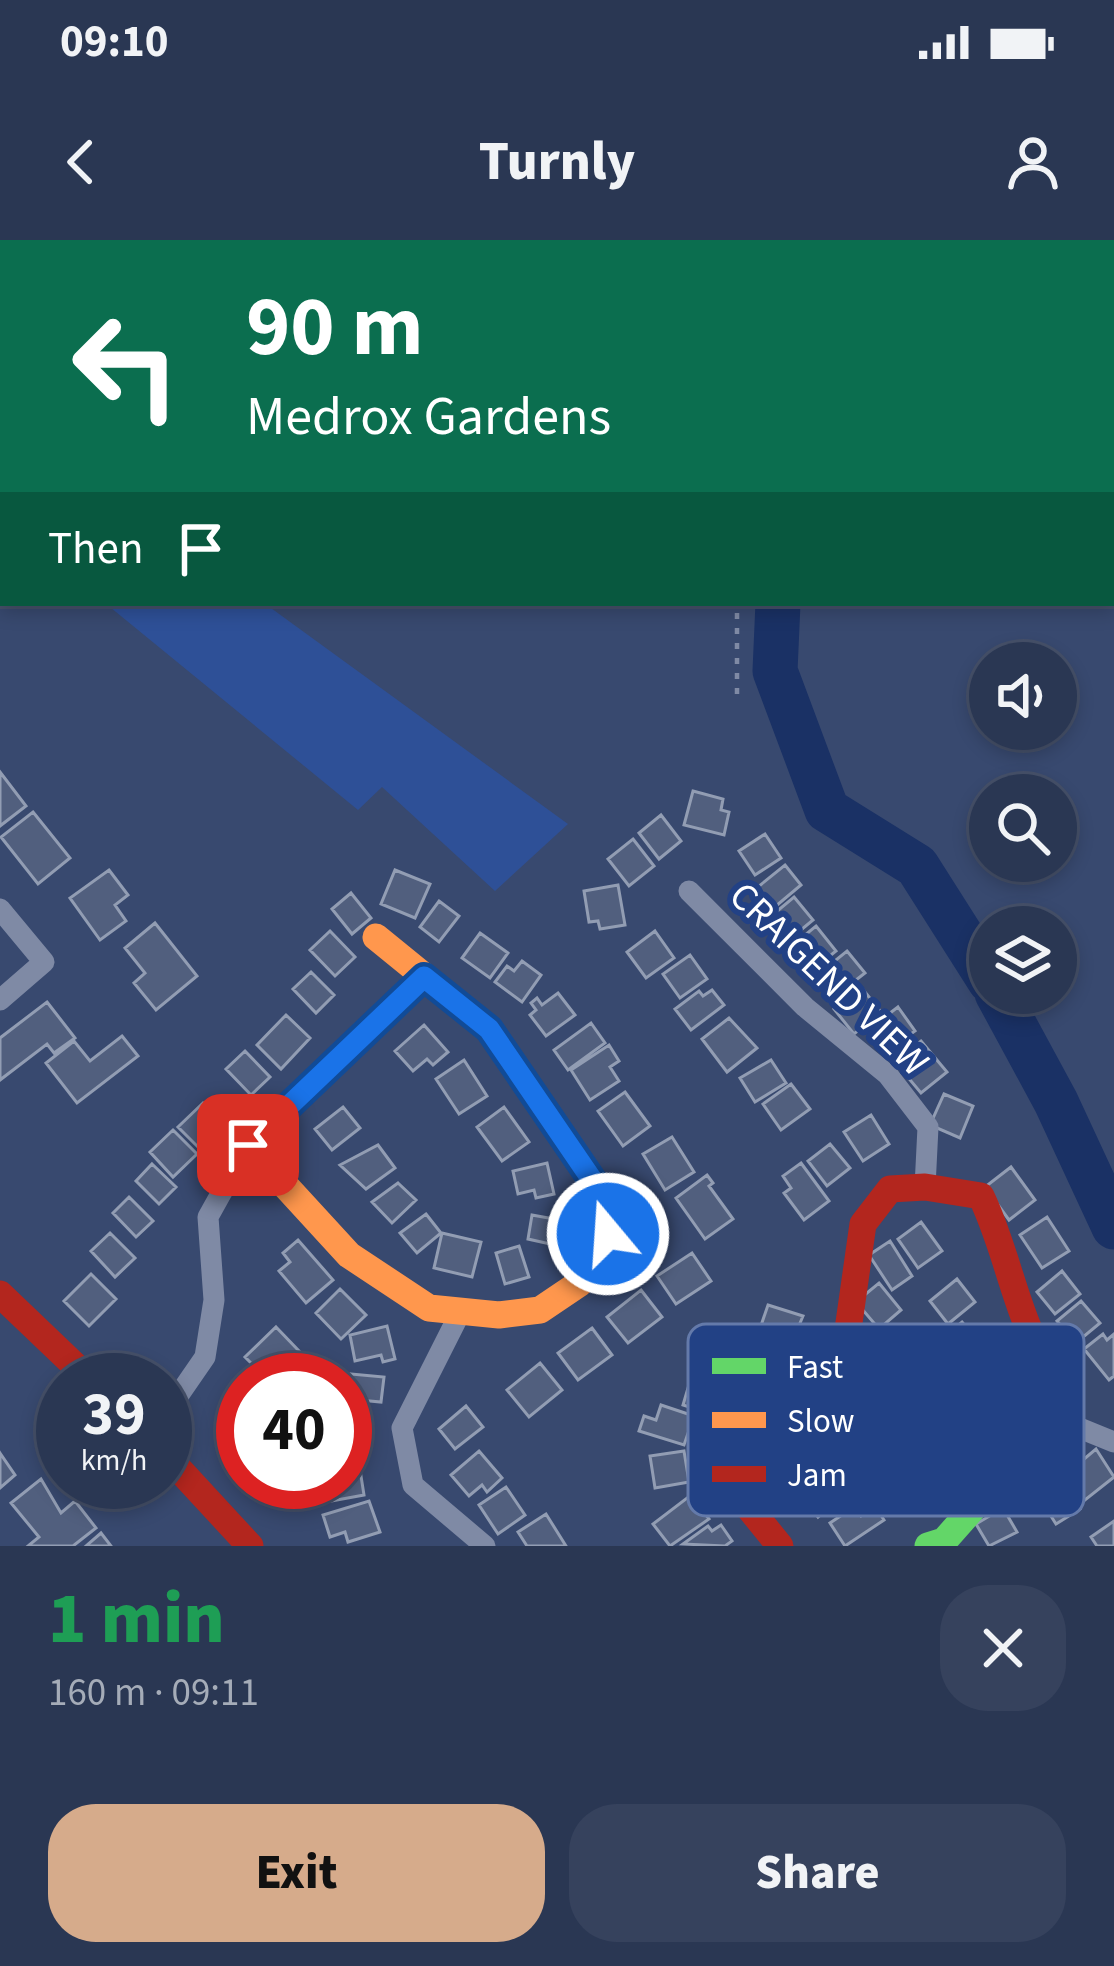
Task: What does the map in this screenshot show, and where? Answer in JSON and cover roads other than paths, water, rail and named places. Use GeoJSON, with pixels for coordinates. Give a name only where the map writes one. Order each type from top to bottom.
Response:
{"type":"FeatureCollection","features":[{"type":"Feature","properties":{"kind":"street","name":"CRAIGEND VIEW"},"geometry":{"type":"LineString","coordinates":[[689,891],[805,1007],[888,1075],[928,1127],[925,1187]]}},
{"type":"Feature","properties":{"kind":"street"},"geometry":{"type":"LineString","coordinates":[[0,909],[44,962],[0,1000]]}},
{"type":"Feature","properties":{"kind":"street"},"geometry":{"type":"LineString","coordinates":[[248,1145],[349,1255],[429,1308],[540,1310],[580,1282],[608,1234],[599,1190],[489,1029],[376,937]]}},
{"type":"Feature","properties":{"kind":"street"},"geometry":{"type":"LineString","coordinates":[[192,1376],[205,1357],[214,1300],[208,1217],[248,1145],[424,977]]}},
{"type":"Feature","properties":{"kind":"street"},"geometry":{"type":"LineString","coordinates":[[849,1324],[863,1224],[890,1189],[925,1187],[981,1196],[1005,1246],[1025,1324]]}},
{"type":"Feature","properties":{"kind":"street"},"geometry":{"type":"LineString","coordinates":[[0,1294],[62,1353]]}},
{"type":"Feature","properties":{"kind":"street"},"geometry":{"type":"LineString","coordinates":[[460,1311],[402,1428],[413,1485],[485,1546]]}},
{"type":"Feature","properties":{"kind":"street"},"geometry":{"type":"LineString","coordinates":[[1084,1430],[1114,1442]]}},
{"type":"Feature","properties":{"kind":"street"},"geometry":{"type":"LineString","coordinates":[[192,1483],[250,1546]]}},
{"type":"Feature","properties":{"kind":"street"},"geometry":{"type":"LineString","coordinates":[[756,1516],[780,1546]]}},
{"type":"Feature","properties":{"kind":"street"},"geometry":{"type":"LineString","coordinates":[[940,1544],[965,1516]]}},
{"type":"Feature","properties":{"kind":"waterway"},"geometry":{"type":"LineString","coordinates":[[778,606],[775,671],[827,810],[917,866],[969,948]]}},
{"type":"Feature","properties":{"kind":"waterway"},"geometry":{"type":"LineString","coordinates":[[1008,1014],[1114,1227]]}}]}
